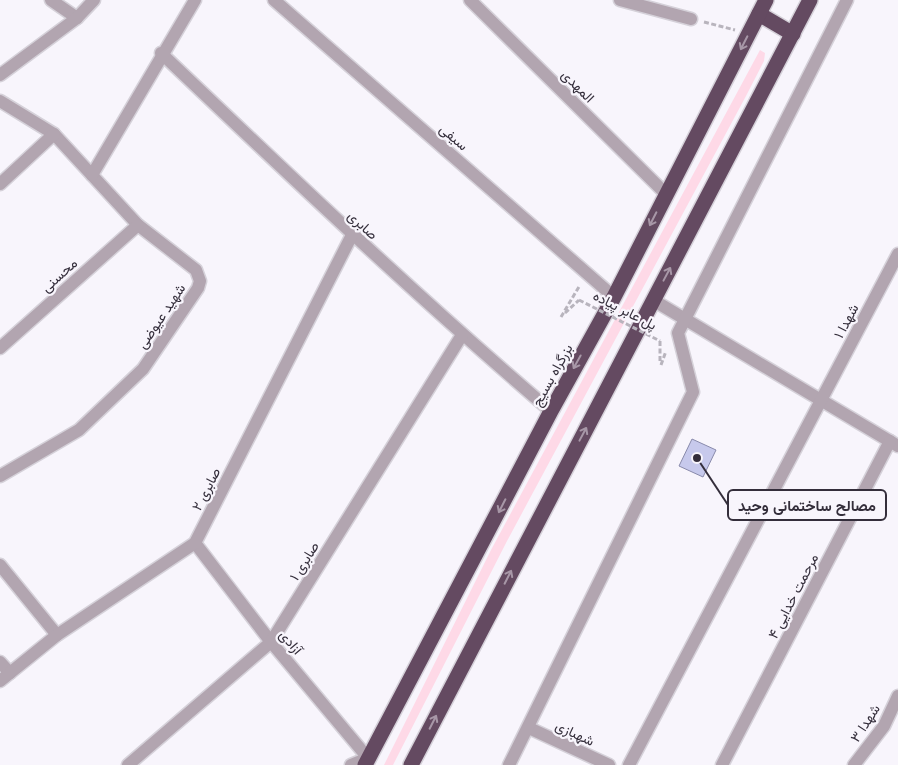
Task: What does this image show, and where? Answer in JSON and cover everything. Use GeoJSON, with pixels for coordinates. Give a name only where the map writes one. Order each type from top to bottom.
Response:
{"type":"FeatureCollection","features":[{"type":"Feature","properties":{"kind":"highway","name":"بزرگراه بسیج"},"geometry":{"type":"LineString","coordinates":[[366,761],[486,536],[550,411],[614,297],[766,0]]}},
{"type":"Feature","properties":{"kind":"highway"},"geometry":{"type":"LineString","coordinates":[[411,765],[810,0]]}},
{"type":"Feature","properties":{"kind":"highway"},"geometry":{"type":"LineString","coordinates":[[759,14],[793,34]]}},
{"type":"Feature","properties":{"kind":"street"},"geometry":{"type":"LineString","coordinates":[[51,0],[77,18]]}},
{"type":"Feature","properties":{"kind":"street"},"geometry":{"type":"LineString","coordinates":[[0,74],[77,18],[94,0]]}},
{"type":"Feature","properties":{"kind":"street"},"geometry":{"type":"LineString","coordinates":[[92,174],[161,54],[195,0]]}},
{"type":"Feature","properties":{"kind":"street","name":"سیفی"},"geometry":{"type":"LineString","coordinates":[[274,0],[614,297]]}},
{"type":"Feature","properties":{"kind":"street","name":"المهدی"},"geometry":{"type":"LineString","coordinates":[[470,0],[666,194]]}},
{"type":"Feature","properties":{"kind":"street"},"geometry":{"type":"LineString","coordinates":[[620,0],[692,19]]}},
{"type":"Feature","properties":{"kind":"street"},"geometry":{"type":"LineString","coordinates":[[509,765],[693,392],[678,333],[846,0]]}},
{"type":"Feature","properties":{"kind":"street","name":"صابری"},"geometry":{"type":"LineString","coordinates":[[161,54],[352,235],[462,336],[550,411]]}},
{"type":"Feature","properties":{"kind":"street","name":"شهید عیوضی"},"geometry":{"type":"LineString","coordinates":[[0,101],[54,134],[138,225],[196,270],[200,281],[198,288],[143,369],[79,430],[0,476]]}},
{"type":"Feature","properties":{"kind":"street"},"geometry":{"type":"LineString","coordinates":[[0,184],[54,134]]}},
{"type":"Feature","properties":{"kind":"street","name":"محسنی"},"geometry":{"type":"LineString","coordinates":[[0,348],[138,225]]}},
{"type":"Feature","properties":{"kind":"street","name":"صابری ۲"},"geometry":{"type":"LineString","coordinates":[[5,677],[57,635],[195,543],[352,235]]}},
{"type":"Feature","properties":{"kind":"street","name":"شهدا ۱"},"geometry":{"type":"LineString","coordinates":[[629,765],[898,254]]}},
{"type":"Feature","properties":{"kind":"street"},"geometry":{"type":"LineString","coordinates":[[653,300],[894,444]]}},
{"type":"Feature","properties":{"kind":"street","name":"صابری ۱"},"geometry":{"type":"LineString","coordinates":[[128,765],[271,642],[462,336]]}},
{"type":"Feature","properties":{"kind":"street","name":"مرحمت خدایی ۴"},"geometry":{"type":"LineString","coordinates":[[722,765],[894,444]]}},
{"type":"Feature","properties":{"kind":"street","name":"آزادی"},"geometry":{"type":"LineString","coordinates":[[195,543],[366,761]]}},
{"type":"Feature","properties":{"kind":"street"},"geometry":{"type":"LineString","coordinates":[[0,565],[57,635]]}},
{"type":"Feature","properties":{"kind":"street"},"geometry":{"type":"LineString","coordinates":[[0,662],[5,677]]}},
{"type":"Feature","properties":{"kind":"street","name":"شهدا ۳"},"geometry":{"type":"LineString","coordinates":[[854,765],[884,726],[898,696]]}},
{"type":"Feature","properties":{"kind":"street","name":"شهبازی"},"geometry":{"type":"LineString","coordinates":[[528,728],[609,765]]}},
{"type":"Feature","properties":{"kind":"street"},"geometry":{"type":"LineString","coordinates":[[351,765],[366,761]]}},
{"type":"Feature","properties":{"kind":"path"},"geometry":{"type":"LineString","coordinates":[[692,19],[749,33]]}},
{"type":"Feature","properties":{"kind":"path","name":"پل عابر پیاده"},"geometry":{"type":"LineString","coordinates":[[587,274],[561,317],[579,300],[660,341],[660,365]]}},
{"type":"Feature","properties":{"kind":"shaded area"},"geometry":{"type":"Polygon","coordinates":[[[760,50],[765,53],[764,61],[746,96],[507,541],[393,765],[384,765],[491,550],[760,50]]]}},
{"type":"Feature","properties":{"kind":"building"},"geometry":{"type":"Polygon","coordinates":[[[692,439],[716,450],[703,477],[679,466],[692,439]]]}},
{"type":"Feature","properties":{"kind":"place","name":"مصالح ساختمانی وحید"},"geometry":{"type":"Point","coordinates":[697,458]}}]}
